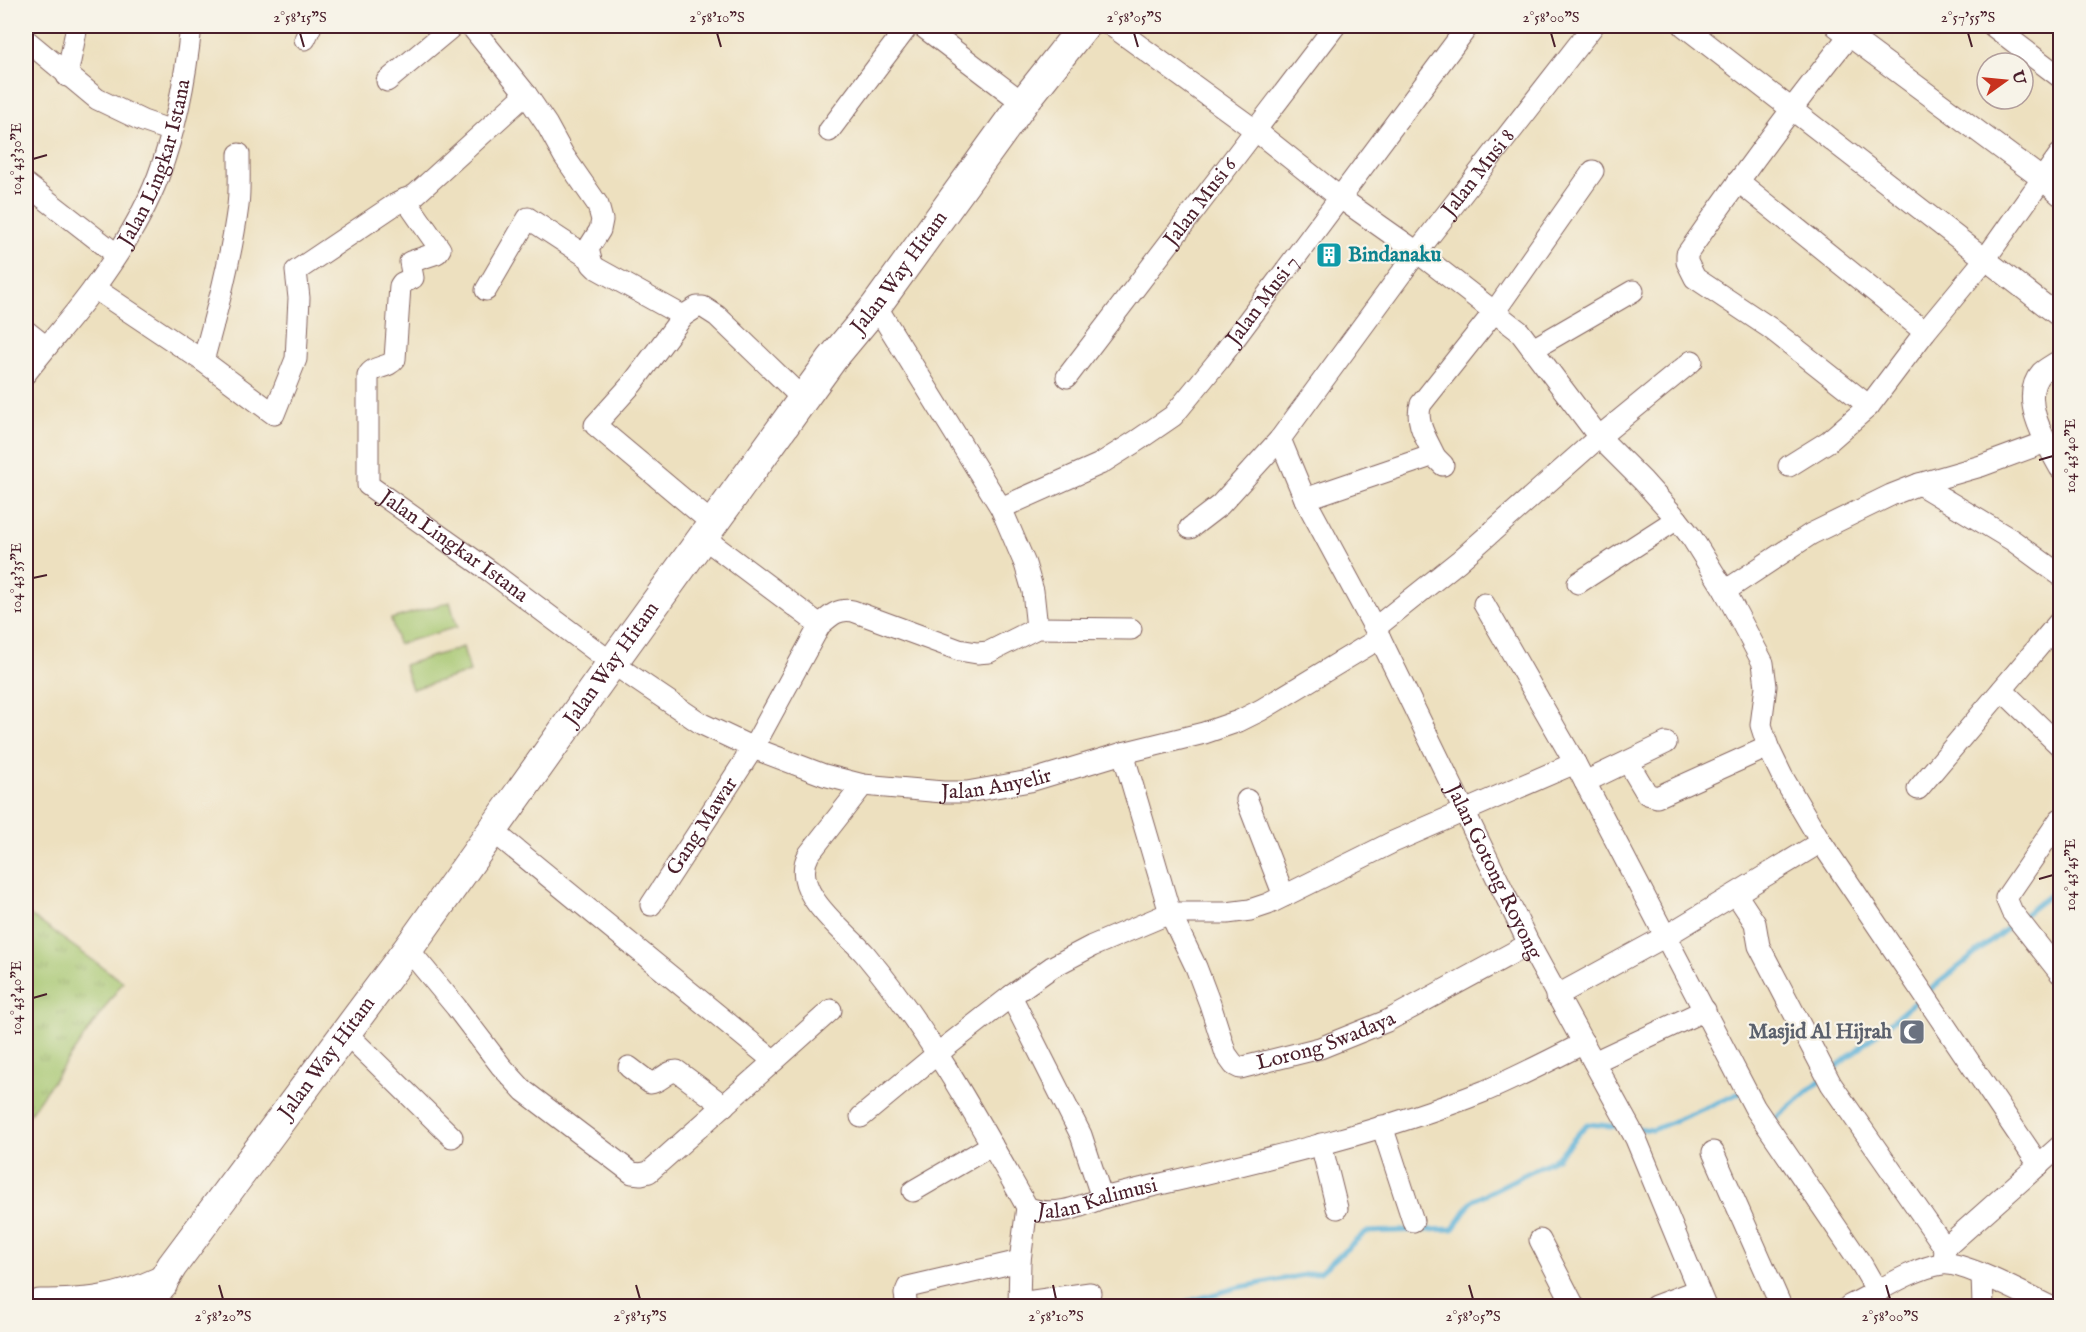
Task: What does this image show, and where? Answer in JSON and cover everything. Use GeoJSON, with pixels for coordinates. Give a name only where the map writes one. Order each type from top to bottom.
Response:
{"type":"FeatureCollection","features":[{"type":"Feature","properties":{"kind":"highway"},"geometry":{"type":"LineString","coordinates":[[26,1297],[40,1306],[92,1305],[162,1291]]}},
{"type":"Feature","properties":{"kind":"street"},"geometry":{"type":"LineString","coordinates":[[67,76],[77,26]]}},
{"type":"Feature","properties":{"kind":"street","name":"Jalan Lingkar Istana"},"geometry":{"type":"LineString","coordinates":[[26,373],[94,288],[138,219],[158,177],[187,66],[191,26]]}},
{"type":"Feature","properties":{"kind":"street"},"geometry":{"type":"LineString","coordinates":[[387,81],[453,26]]}},
{"type":"Feature","properties":{"kind":"street"},"geometry":{"type":"LineString","coordinates":[[471,26],[526,94],[564,156],[598,205],[601,226],[589,245],[589,258]]}},
{"type":"Feature","properties":{"kind":"street"},"geometry":{"type":"LineString","coordinates":[[829,131],[908,26]]}},
{"type":"Feature","properties":{"kind":"street"},"geometry":{"type":"LineString","coordinates":[[922,26],[1023,103]]}},
{"type":"Feature","properties":{"kind":"street","name":"Jalan Way Hitam"},"geometry":{"type":"LineString","coordinates":[[162,1291],[832,359],[876,306],[1023,103],[1084,26]]}},
{"type":"Feature","properties":{"kind":"street","name":"Jalan Musi 6"},"geometry":{"type":"LineString","coordinates":[[1067,377],[1335,26]]}},
{"type":"Feature","properties":{"kind":"street","name":"Jalan Musi 7"},"geometry":{"type":"LineString","coordinates":[[1001,508],[1100,464],[1173,416],[1218,362],[1468,26]]}},
{"type":"Feature","properties":{"kind":"street","name":"Jalan Musi 8"},"geometry":{"type":"LineString","coordinates":[[1190,528],[1220,505],[1280,439],[1417,252],[1593,26]]}},
{"type":"Feature","properties":{"kind":"street"},"geometry":{"type":"LineString","coordinates":[[1684,26],[2061,318]]}},
{"type":"Feature","properties":{"kind":"street"},"geometry":{"type":"LineString","coordinates":[[1993,26],[2061,77]]}},
{"type":"Feature","properties":{"kind":"street"},"geometry":{"type":"LineString","coordinates":[[1126,29],[1339,197],[1417,252],[1519,331],[1599,437],[1677,519],[1692,538],[1725,591],[1763,663],[1766,686],[1761,719],[1768,747],[1782,776],[1821,842],[2039,1165]]}},
{"type":"Feature","properties":{"kind":"street"},"geometry":{"type":"LineString","coordinates":[[1869,406],[1770,328],[1695,278],[1687,262],[1687,254],[1847,29],[2061,195]]}},
{"type":"Feature","properties":{"kind":"street"},"geometry":{"type":"LineString","coordinates":[[26,40],[67,76],[98,99],[143,121],[172,130]]}},
{"type":"Feature","properties":{"kind":"street"},"geometry":{"type":"LineString","coordinates":[[94,288],[203,361],[274,414],[296,359],[299,298],[296,271],[400,202],[415,195],[526,94]]}},
{"type":"Feature","properties":{"kind":"street"},"geometry":{"type":"LineString","coordinates":[[203,361],[221,297],[239,203],[239,154]]}},
{"type":"Feature","properties":{"kind":"street"},"geometry":{"type":"LineString","coordinates":[[1789,466],[1829,441],[1869,406],[1925,332],[1986,258],[2061,154]]}},
{"type":"Feature","properties":{"kind":"street"},"geometry":{"type":"LineString","coordinates":[[1305,499],[1428,457],[1439,461],[1420,424],[1421,404],[1495,311],[1593,171]]}},
{"type":"Feature","properties":{"kind":"street"},"geometry":{"type":"LineString","coordinates":[[1738,181],[1925,332]]}},
{"type":"Feature","properties":{"kind":"street"},"geometry":{"type":"LineString","coordinates":[[26,184],[116,254]]}},
{"type":"Feature","properties":{"kind":"street","name":"Jalan Lingkar Istana"},"geometry":{"type":"LineString","coordinates":[[400,202],[440,249],[437,253],[410,262],[414,278],[399,286],[395,360],[372,370],[368,376],[369,485],[491,572],[612,663]]}},
{"type":"Feature","properties":{"kind":"street"},"geometry":{"type":"LineString","coordinates":[[486,290],[528,218],[589,258],[596,268],[683,316]]}},
{"type":"Feature","properties":{"kind":"street"},"geometry":{"type":"LineString","coordinates":[[1533,348],[1633,291]]}},
{"type":"Feature","properties":{"kind":"street"},"geometry":{"type":"LineString","coordinates":[[876,306],[1001,508],[1025,564],[1033,591],[1037,628]]}},
{"type":"Feature","properties":{"kind":"street"},"geometry":{"type":"LineString","coordinates":[[803,399],[717,316],[708,309],[697,307],[683,316],[632,384],[595,425],[709,531],[820,625],[834,613],[848,610],[960,650],[977,653],[989,652],[1037,628],[1131,629]]}},
{"type":"Feature","properties":{"kind":"street"},"geometry":{"type":"LineString","coordinates":[[26,331],[46,346]]}},
{"type":"Feature","properties":{"kind":"street"},"geometry":{"type":"LineString","coordinates":[[2061,360],[2041,374],[2035,384],[2032,399],[2046,442],[2061,468]]}},
{"type":"Feature","properties":{"kind":"street","name":"Jalan Anyelir"},"geometry":{"type":"LineString","coordinates":[[612,663],[702,723],[753,748],[824,775],[863,785],[967,792],[1030,781],[1123,753],[1204,733],[1239,721],[1291,693],[1377,633],[1599,437],[1692,361]]}},
{"type":"Feature","properties":{"kind":"street","name":"Jalan Gotong Royong"},"geometry":{"type":"LineString","coordinates":[[1280,439],[1305,499],[1377,633],[1529,944],[1632,1130],[1701,1298]]}},
{"type":"Feature","properties":{"kind":"street"},"geometry":{"type":"LineString","coordinates":[[1725,591],[1811,534],[1891,495],[2046,442]]}},
{"type":"Feature","properties":{"kind":"street"},"geometry":{"type":"LineString","coordinates":[[1919,484],[2012,540],[2061,575]]}},
{"type":"Feature","properties":{"kind":"street"},"geometry":{"type":"LineString","coordinates":[[1578,583],[1677,519]]}},
{"type":"Feature","properties":{"kind":"street"},"geometry":{"type":"LineString","coordinates":[[1485,604],[1501,636],[1580,772],[1755,1108],[1862,1265],[1878,1293]]}},
{"type":"Feature","properties":{"kind":"street"},"geometry":{"type":"LineString","coordinates":[[1918,789],[2061,621]]}},
{"type":"Feature","properties":{"kind":"street","name":"Gang Mawar"},"geometry":{"type":"LineString","coordinates":[[651,905],[753,748],[820,625]]}},
{"type":"Feature","properties":{"kind":"street"},"geometry":{"type":"LineString","coordinates":[[2002,690],[2061,746]]}},
{"type":"Feature","properties":{"kind":"street"},"geometry":{"type":"LineString","coordinates":[[861,1117],[1011,996],[1052,967],[1092,945],[1170,913],[1208,914],[1250,910],[1463,811],[1580,772],[1628,762],[1666,743]]}},
{"type":"Feature","properties":{"kind":"street"},"geometry":{"type":"LineString","coordinates":[[1628,762],[1647,794],[1657,796],[1768,747]]}},
{"type":"Feature","properties":{"kind":"street"},"geometry":{"type":"LineString","coordinates":[[1123,753],[1170,913]]}},
{"type":"Feature","properties":{"kind":"street","name":"Jalan Kalimusi"},"geometry":{"type":"LineString","coordinates":[[863,785],[809,854],[804,864],[806,883],[818,905],[864,953],[902,1001],[938,1054],[1027,1208],[1048,1214],[1080,1207],[1102,1198],[1321,1144],[1382,1126],[1486,1090],[1584,1043]]}},
{"type":"Feature","properties":{"kind":"street"},"geometry":{"type":"LineString","coordinates":[[1247,800],[1284,896]]}},
{"type":"Feature","properties":{"kind":"street"},"geometry":{"type":"LineString","coordinates":[[2061,819],[2006,898],[2012,912],[2026,932],[2061,973]]}},
{"type":"Feature","properties":{"kind":"street"},"geometry":{"type":"LineString","coordinates":[[494,831],[774,1061]]}},
{"type":"Feature","properties":{"kind":"street"},"geometry":{"type":"LineString","coordinates":[[1556,996],[1666,936],[1821,842]]}},
{"type":"Feature","properties":{"kind":"street"},"geometry":{"type":"LineString","coordinates":[[1736,894],[1755,923],[1760,946],[1828,1078],[1945,1256],[2049,1306]]}},
{"type":"Feature","properties":{"kind":"street","name":"Lorong Swadaya"},"geometry":{"type":"LineString","coordinates":[[1170,913],[1196,967],[1226,1054],[1234,1065],[1240,1068],[1320,1048],[1363,1032],[1529,944]]}},
{"type":"Feature","properties":{"kind":"street"},"geometry":{"type":"LineString","coordinates":[[408,949],[501,1066],[524,1091],[632,1173],[650,1172],[831,1010]]}},
{"type":"Feature","properties":{"kind":"street"},"geometry":{"type":"LineString","coordinates":[[1011,996],[1081,1135],[1102,1198]]}},
{"type":"Feature","properties":{"kind":"street"},"geometry":{"type":"LineString","coordinates":[[1594,1062],[1705,1010]]}},
{"type":"Feature","properties":{"kind":"street"},"geometry":{"type":"LineString","coordinates":[[346,1033],[452,1137]]}},
{"type":"Feature","properties":{"kind":"street"},"geometry":{"type":"LineString","coordinates":[[629,1067],[650,1083],[655,1083],[669,1072],[677,1071],[724,1106]]}},
{"type":"Feature","properties":{"kind":"street"},"geometry":{"type":"LineString","coordinates":[[1382,1126],[1413,1221]]}},
{"type":"Feature","properties":{"kind":"street"},"geometry":{"type":"LineString","coordinates":[[1321,1144],[1337,1208]]}},
{"type":"Feature","properties":{"kind":"street"},"geometry":{"type":"LineString","coordinates":[[913,1191],[992,1145]]}},
{"type":"Feature","properties":{"kind":"street"},"geometry":{"type":"LineString","coordinates":[[1849,1306],[1928,1267],[1945,1256],[2061,1146]]}},
{"type":"Feature","properties":{"kind":"street"},"geometry":{"type":"LineString","coordinates":[[1713,1152],[1781,1306]]}},
{"type":"Feature","properties":{"kind":"street"},"geometry":{"type":"LineString","coordinates":[[1027,1208],[1020,1261],[1019,1305],[1090,1293]]}},
{"type":"Feature","properties":{"kind":"street"},"geometry":{"type":"LineString","coordinates":[[1540,1240],[1574,1306]]}},
{"type":"Feature","properties":{"kind":"street"},"geometry":{"type":"LineString","coordinates":[[907,1306],[905,1294],[908,1287],[1020,1261]]}},
{"type":"Feature","properties":{"kind":"street"},"geometry":{"type":"LineString","coordinates":[[1982,1275],[1983,1306]]}},
{"type":"Feature","properties":{"kind":"street"},"geometry":{"type":"LineString","coordinates":[[1655,1306],[1701,1298]]}},
{"type":"Feature","properties":{"kind":"green space"},"geometry":{"type":"Polygon","coordinates":[[[450,602],[457,627],[398,644],[391,619],[450,602]]]}},
{"type":"Feature","properties":{"kind":"green space"},"geometry":{"type":"Polygon","coordinates":[[[463,647],[470,672],[412,689],[404,665],[463,647]]]}},
{"type":"Feature","properties":{"kind":"green space"},"geometry":{"type":"Polygon","coordinates":[[[26,912],[123,982],[26,1119],[26,912]]]}},
{"type":"Feature","properties":{"kind":"waterway"},"geometry":{"type":"LineString","coordinates":[[2021,917],[2060,887]]}},
{"type":"Feature","properties":{"kind":"waterway"},"geometry":{"type":"LineString","coordinates":[[1927,992],[2014,923]]}},
{"type":"Feature","properties":{"kind":"waterway"},"geometry":{"type":"LineString","coordinates":[[1830,1072],[1920,998]]}},
{"type":"Feature","properties":{"kind":"waterway"},"geometry":{"type":"LineString","coordinates":[[1772,1122],[1823,1078]]}},
{"type":"Feature","properties":{"kind":"waterway"},"geometry":{"type":"LineString","coordinates":[[1636,1128],[1653,1130],[1742,1092]]}},
{"type":"Feature","properties":{"kind":"waterway"},"geometry":{"type":"LineString","coordinates":[[1173,1306],[1236,1288],[1320,1272],[1366,1232],[1453,1229],[1472,1201],[1557,1158],[1587,1124],[1624,1127]]}},
{"type":"Feature","properties":{"kind":"place","name":"Bindanaku"},"geometry":{"type":"Point","coordinates":[1329,255]}},
{"type":"Feature","properties":{"kind":"place","name":"Masjid Al Hijrah"},"geometry":{"type":"Point","coordinates":[1912,1032]}}]}
